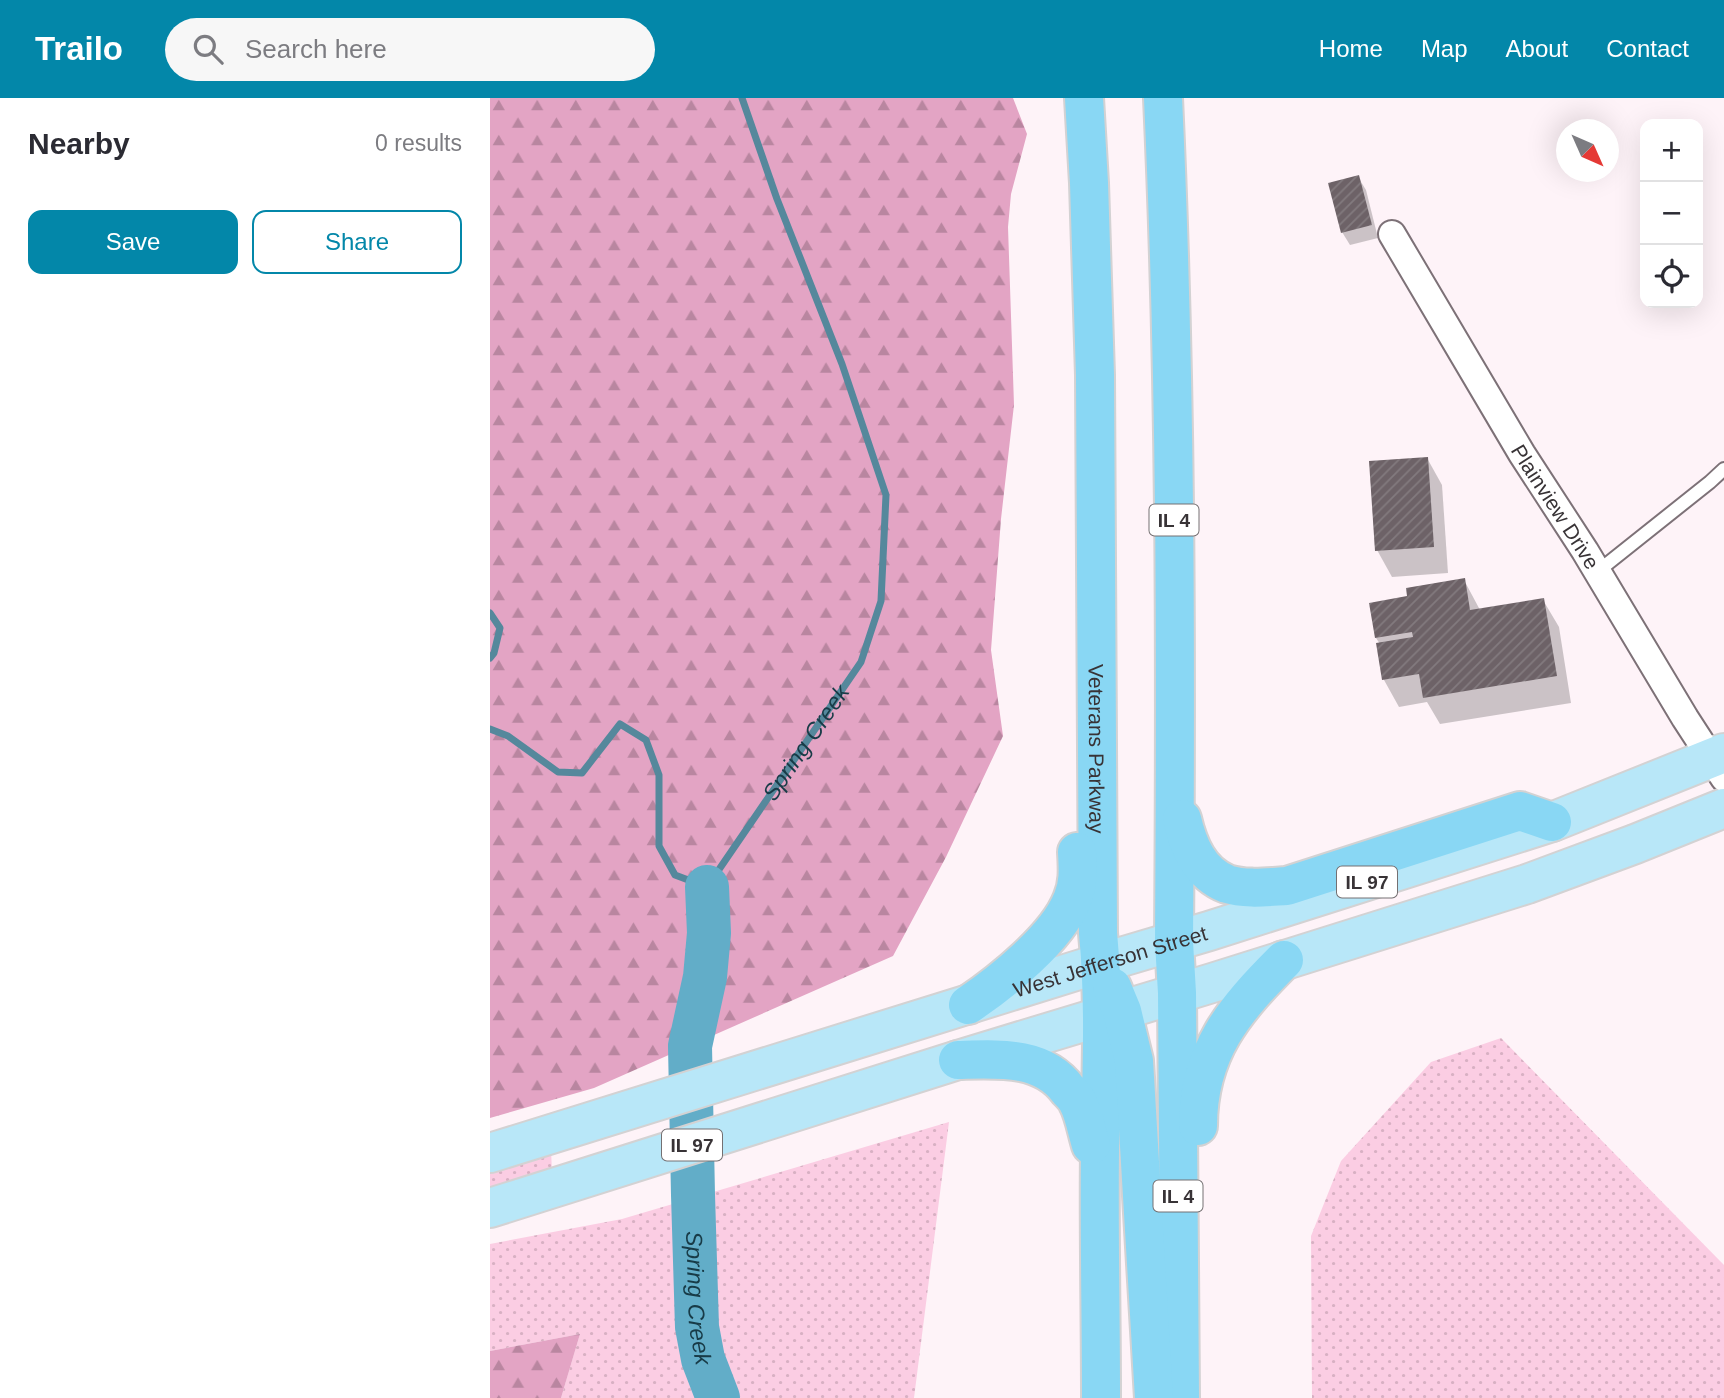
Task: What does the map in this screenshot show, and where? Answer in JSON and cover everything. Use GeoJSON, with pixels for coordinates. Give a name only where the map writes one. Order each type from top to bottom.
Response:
{"type":"FeatureCollection","features":[{"type":"Feature","properties":{"kind":"highway","name":"Veterans Parkway"},"geometry":{"type":"LineString","coordinates":[[1084,98],[1095,375],[1098,919],[1101,963],[1112,1014],[1100,1171],[1101,1398]]}},
{"type":"Feature","properties":{"kind":"highway","name":"IL 4"},"geometry":{"type":"LineString","coordinates":[[1163,98],[1174,466],[1174,942],[1177,993],[1180,1398]]}},
{"type":"Feature","properties":{"kind":"highway"},"geometry":{"type":"LineString","coordinates":[[968,1005],[990,990],[1044,940],[1060,922],[1072,901],[1078,882],[1074,416],[1095,375]]}},
{"type":"Feature","properties":{"kind":"highway"},"geometry":{"type":"LineString","coordinates":[[1175,790],[1188,843],[1198,862],[1227,884],[1244,886],[1287,886],[1520,811],[1552,822]]}},
{"type":"Feature","properties":{"kind":"highway"},"geometry":{"type":"LineString","coordinates":[[1199,1398],[1200,1090],[1224,1028],[1284,960]]}},
{"type":"Feature","properties":{"kind":"highway"},"geometry":{"type":"LineString","coordinates":[[1112,1014],[1135,1061],[1154,1398]]}},
{"type":"Feature","properties":{"kind":"highway"},"geometry":{"type":"LineString","coordinates":[[958,1060],[1004,1059],[1037,1066],[1052,1073],[1079,1103],[1100,1171]]}},
{"type":"Feature","properties":{"kind":"main road","name":"West Jefferson Street"},"geometry":{"type":"LineString","coordinates":[[490,1153],[1174,942],[1552,822],[1719,763]]}},
{"type":"Feature","properties":{"kind":"main road","name":"IL 97"},"geometry":{"type":"LineString","coordinates":[[490,1208],[1527,884],[1724,808]]}},
{"type":"Feature","properties":{"kind":"street","name":"Plainview Drive"},"geometry":{"type":"LineString","coordinates":[[1392,234],[1495,410],[1719,763]]}},
{"type":"Feature","properties":{"kind":"lane"},"geometry":{"type":"LineString","coordinates":[[1597,572],[1724,469]]}},
{"type":"Feature","properties":{"kind":"shaded area"},"geometry":{"type":"Polygon","coordinates":[[[1501,1038],[1724,1265],[1724,1398],[1312,1398],[1311,1236],[1341,1161],[1431,1062],[1501,1038]]]}},
{"type":"Feature","properties":{"kind":"shaded area"},"geometry":{"type":"Polygon","coordinates":[[[949,1122],[914,1398],[561,1398],[580,1334],[490,1351],[490,1244],[622,1219],[949,1122]]]}},
{"type":"Feature","properties":{"kind":"shaded area"},"geometry":{"type":"Polygon","coordinates":[[[551,1148],[552,1174],[490,1193],[490,1167],[551,1148]]]}},
{"type":"Feature","properties":{"kind":"green space"},"geometry":{"type":"Polygon","coordinates":[[[490,98],[1013,98],[1027,134],[1011,194],[1008,227],[1014,405],[1001,519],[991,650],[1003,736],[946,857],[893,956],[594,1088],[490,1118],[490,98]]]}},
{"type":"Feature","properties":{"kind":"green space"},"geometry":{"type":"Polygon","coordinates":[[[580,1334],[561,1398],[490,1398],[490,1351],[580,1334]]]}},
{"type":"Feature","properties":{"kind":"building"},"geometry":{"type":"Polygon","coordinates":[[[1359,175],[1372,225],[1341,233],[1328,183],[1359,175]]]}},
{"type":"Feature","properties":{"kind":"building"},"geometry":{"type":"Polygon","coordinates":[[[1428,457],[1434,547],[1375,551],[1369,461],[1428,457]]]}},
{"type":"Feature","properties":{"kind":"building"},"geometry":{"type":"Polygon","coordinates":[[[1465,578],[1470,610],[1544,598],[1557,676],[1423,698],[1419,674],[1382,680],[1376,643],[1413,637],[1412,632],[1375,638],[1369,603],[1407,596],[1406,588],[1465,578]]]}},
{"type":"Feature","properties":{"kind":"waterway","name":"Spring Creek"},"geometry":{"type":"LineString","coordinates":[[490,729],[508,736],[558,772],[582,773],[620,724],[646,740],[659,775],[659,846],[675,875],[707,887],[861,662],[881,601],[886,495],[842,364],[777,199],[742,98]]}},
{"type":"Feature","properties":{"kind":"waterway"},"geometry":{"type":"LineString","coordinates":[[490,613],[500,628],[494,653],[490,658]]}},
{"type":"Feature","properties":{"kind":"waterway","name":"Spring Creek"},"geometry":{"type":"LineString","coordinates":[[707,887],[709,933],[705,977],[690,1046],[693,1195],[697,1327],[703,1359],[718,1398]]}}]}
